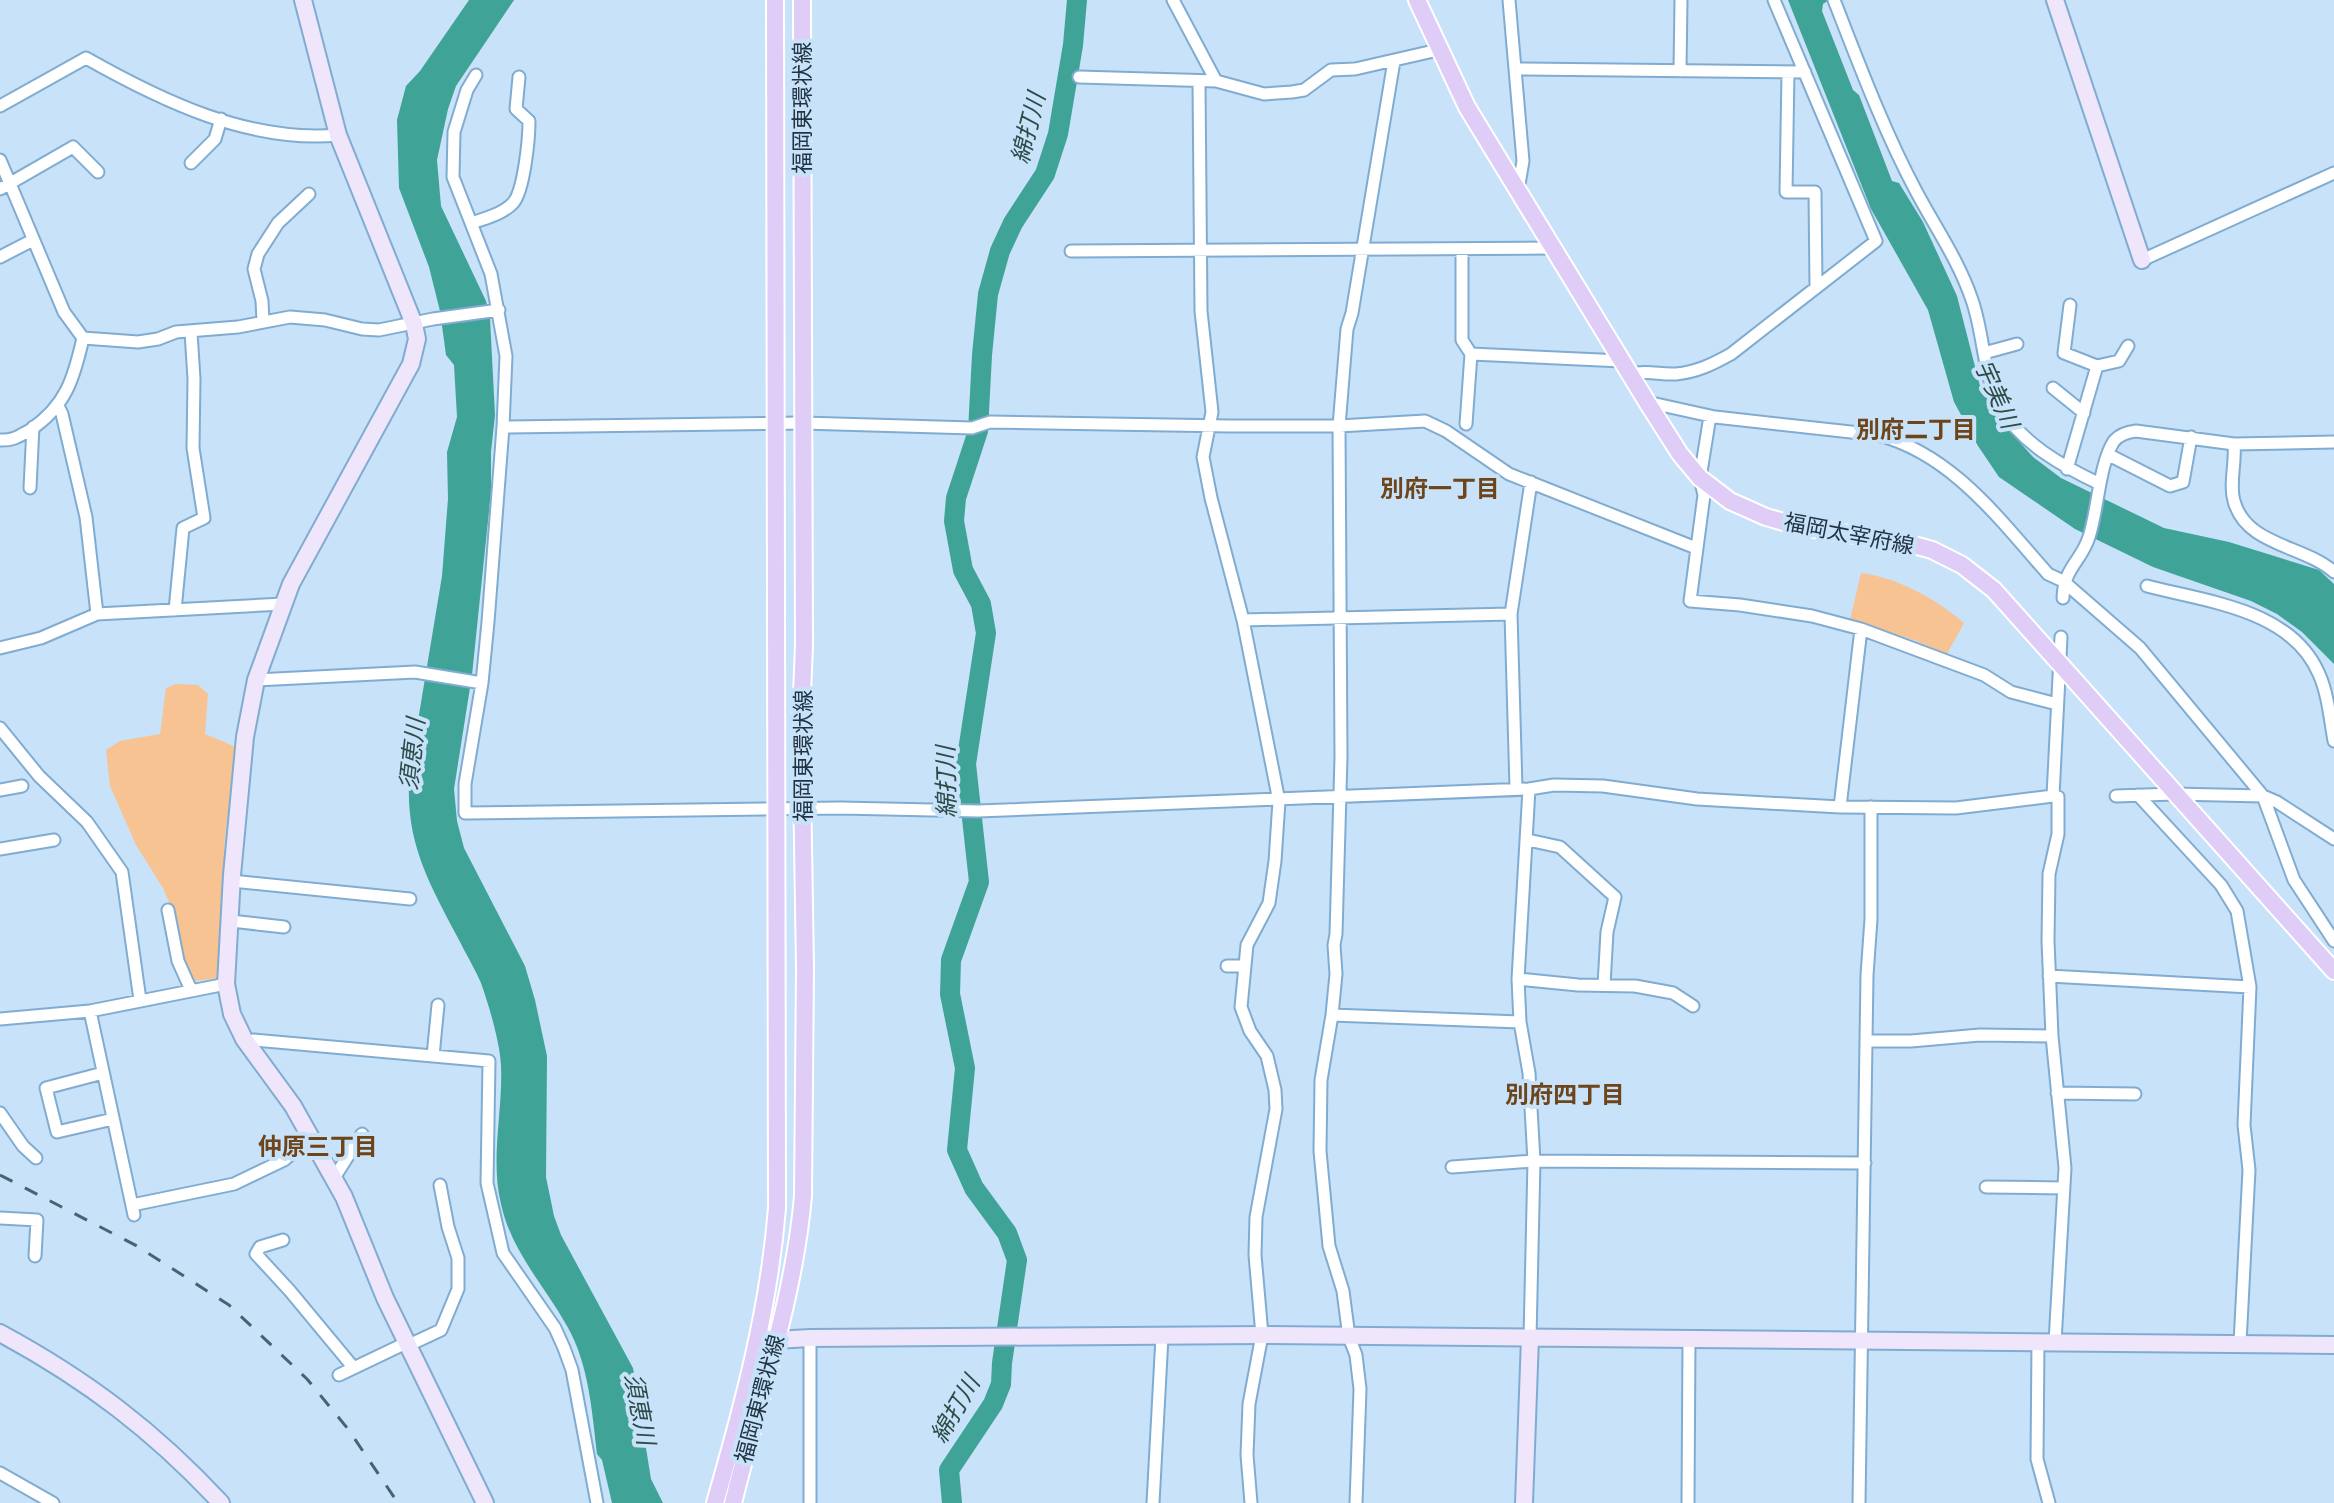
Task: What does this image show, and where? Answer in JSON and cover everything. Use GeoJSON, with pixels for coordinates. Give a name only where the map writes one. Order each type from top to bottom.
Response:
{"type":"FeatureCollection","features":[{"type":"Feature","properties":{"kind":"main road","name":"福岡東環状線"},"geometry":{"type":"LineString","coordinates":[[715,1503],[758,1341],[773,1256],[777,1208],[775,0]]}},
{"type":"Feature","properties":{"kind":"main road","name":"福岡東環状線"},"geometry":{"type":"LineString","coordinates":[[733,1503],[776,1339],[800,1229],[803,1196],[802,0]]}},
{"type":"Feature","properties":{"kind":"main road","name":"福岡太宰府線"},"geometry":{"type":"LineString","coordinates":[[1417,2],[1467,107],[1647,402],[1680,454],[1700,478],[1730,501],[1766,517],[1801,527],[1903,542],[1932,550],[1962,565],[1994,590],[2334,971]]}},
{"type":"Feature","properties":{"kind":"street"},"geometry":{"type":"LineString","coordinates":[[303,0],[338,135],[414,324],[417,339],[411,364],[283,604],[256,680],[245,737],[226,984],[232,1014],[246,1043],[293,1106],[344,1197],[385,1298],[485,1503]]}},
{"type":"Feature","properties":{"kind":"street"},"geometry":{"type":"LineString","coordinates":[[1173,0],[1216,81]]}},
{"type":"Feature","properties":{"kind":"street"},"geometry":{"type":"LineString","coordinates":[[1509,0],[1523,161],[1518,191]]}},
{"type":"Feature","properties":{"kind":"street"},"geometry":{"type":"LineString","coordinates":[[1680,71],[1681,0]]}},
{"type":"Feature","properties":{"kind":"street"},"geometry":{"type":"LineString","coordinates":[[1471,354],[1677,374],[1708,367],[1731,354],[1876,241],[1774,0]]}},
{"type":"Feature","properties":{"kind":"street"},"geometry":{"type":"LineString","coordinates":[[1834,0],[1915,190],[1949,246],[1973,301],[1999,405],[2012,423],[2034,443],[2067,469],[2100,488]]}},
{"type":"Feature","properties":{"kind":"street"},"geometry":{"type":"LineString","coordinates":[[2055,0],[2142,260],[2334,173]]}},
{"type":"Feature","properties":{"kind":"street"},"geometry":{"type":"LineString","coordinates":[[1079,77],[1216,81],[1264,94],[1292,92],[1304,90],[1331,70],[1355,69],[1438,50]]}},
{"type":"Feature","properties":{"kind":"street"},"geometry":{"type":"LineString","coordinates":[[0,106],[86,58],[186,109],[260,131],[338,135]]}},
{"type":"Feature","properties":{"kind":"street"},"geometry":{"type":"LineString","coordinates":[[1356,1503],[1360,1389],[1343,1291],[1329,1246],[1320,1151],[1321,1080],[1336,974],[1334,945],[1341,757],[1339,426],[1347,329],[1394,61]]}},
{"type":"Feature","properties":{"kind":"street"},"geometry":{"type":"LineString","coordinates":[[1515,69],[1805,72]]}},
{"type":"Feature","properties":{"kind":"street"},"geometry":{"type":"LineString","coordinates":[[1788,72],[1786,192],[1815,192],[1816,286]]}},
{"type":"Feature","properties":{"kind":"street"},"geometry":{"type":"LineString","coordinates":[[476,75],[459,112],[453,177],[491,274],[506,356],[503,427],[465,784],[465,813],[803,809],[978,811],[1279,801],[1529,789],[1554,785],[1603,786],[1697,799],[1840,807],[1956,808],[2058,797],[2058,834],[2049,874],[2049,976],[2065,1168],[2037,1459],[2049,1503]]}},
{"type":"Feature","properties":{"kind":"street"},"geometry":{"type":"LineString","coordinates":[[472,223],[511,206],[516,199],[528,151],[529,121],[516,109],[519,77]]}},
{"type":"Feature","properties":{"kind":"street"},"geometry":{"type":"LineString","coordinates":[[1199,82],[1201,311],[1212,412],[1203,457],[1207,484],[1243,620],[1279,801],[1269,903],[1247,945],[1241,1007],[1250,1031],[1267,1056],[1276,1109],[1256,1217],[1255,1255],[1262,1335],[1247,1430],[1251,1503]]}},
{"type":"Feature","properties":{"kind":"street"},"geometry":{"type":"LineString","coordinates":[[191,163],[215,139],[221,119]]}},
{"type":"Feature","properties":{"kind":"street"},"geometry":{"type":"LineString","coordinates":[[5,186],[73,147],[98,172]]}},
{"type":"Feature","properties":{"kind":"street"},"geometry":{"type":"LineString","coordinates":[[0,160],[5,186],[33,240],[64,312],[83,338],[138,342],[176,332],[290,317],[379,330],[496,310]]}},
{"type":"Feature","properties":{"kind":"street"},"geometry":{"type":"LineString","coordinates":[[263,321],[262,301],[254,269],[258,254],[278,223],[309,194]]}},
{"type":"Feature","properties":{"kind":"street"},"geometry":{"type":"LineString","coordinates":[[0,257],[33,240]]}},
{"type":"Feature","properties":{"kind":"street"},"geometry":{"type":"LineString","coordinates":[[1071,251],[1555,248]]}},
{"type":"Feature","properties":{"kind":"street"},"geometry":{"type":"LineString","coordinates":[[1462,250],[1462,340],[1471,354],[1466,424]]}},
{"type":"Feature","properties":{"kind":"street"},"geometry":{"type":"LineString","coordinates":[[2070,305],[2064,353],[2097,366],[2119,361],[2128,346]]}},
{"type":"Feature","properties":{"kind":"street"},"geometry":{"type":"LineString","coordinates":[[175,610],[183,528],[204,518],[193,448],[191,332]]}},
{"type":"Feature","properties":{"kind":"street"},"geometry":{"type":"LineString","coordinates":[[0,440],[15,439],[58,406],[68,391],[83,338]]}},
{"type":"Feature","properties":{"kind":"street"},"geometry":{"type":"LineString","coordinates":[[1984,353],[2017,344]]}},
{"type":"Feature","properties":{"kind":"street"},"geometry":{"type":"LineString","coordinates":[[2067,469],[2097,366]]}},
{"type":"Feature","properties":{"kind":"street"},"geometry":{"type":"LineString","coordinates":[[2053,388],[2084,413]]}},
{"type":"Feature","properties":{"kind":"street"},"geometry":{"type":"LineString","coordinates":[[1647,402],[1710,416],[1895,439],[1972,488],[2048,574],[2063,581],[2140,648],[2263,796],[2294,880],[2334,941]]}},
{"type":"Feature","properties":{"kind":"street"},"geometry":{"type":"LineString","coordinates":[[58,406],[86,517],[97,614]]}},
{"type":"Feature","properties":{"kind":"street"},"geometry":{"type":"LineString","coordinates":[[1710,416],[1700,478],[1704,495],[1690,601],[1812,616],[1861,629],[1984,675],[2011,692],[2057,704]]}},
{"type":"Feature","properties":{"kind":"street"},"geometry":{"type":"LineString","coordinates":[[503,427],[803,423],[972,428],[990,422],[1339,426],[1425,421],[1446,431],[1509,474],[1696,548]]}},
{"type":"Feature","properties":{"kind":"street"},"geometry":{"type":"LineString","coordinates":[[30,488],[33,427]]}},
{"type":"Feature","properties":{"kind":"street"},"geometry":{"type":"LineString","coordinates":[[2063,598],[2063,581],[2089,540],[2109,455],[2116,438],[2124,433],[2136,431],[2234,444],[2334,442]]}},
{"type":"Feature","properties":{"kind":"street"},"geometry":{"type":"LineString","coordinates":[[2109,455],[2170,486],[2183,482],[2191,437]]}},
{"type":"Feature","properties":{"kind":"street"},"geometry":{"type":"LineString","coordinates":[[2234,444],[2233,499],[2242,520],[2258,534],[2325,564],[2334,572]]}},
{"type":"Feature","properties":{"kind":"street"},"geometry":{"type":"LineString","coordinates":[[1516,788],[1511,614],[1531,482]]}},
{"type":"Feature","properties":{"kind":"street"},"geometry":{"type":"LineString","coordinates":[[2147,586],[2264,618],[2292,638],[2317,670],[2334,741]]}},
{"type":"Feature","properties":{"kind":"street"},"geometry":{"type":"LineString","coordinates":[[0,648],[41,638],[97,614],[283,604]]}},
{"type":"Feature","properties":{"kind":"street"},"geometry":{"type":"LineString","coordinates":[[1243,620],[1511,614]]}},
{"type":"Feature","properties":{"kind":"street"},"geometry":{"type":"LineString","coordinates":[[1840,807],[1861,629]]}},
{"type":"Feature","properties":{"kind":"street"},"geometry":{"type":"LineString","coordinates":[[2053,796],[2061,637]]}},
{"type":"Feature","properties":{"kind":"street"},"geometry":{"type":"LineString","coordinates":[[256,680],[415,672],[477,682]]}},
{"type":"Feature","properties":{"kind":"street"},"geometry":{"type":"LineString","coordinates":[[0,728],[39,776],[87,822],[122,872],[140,1000]]}},
{"type":"Feature","properties":{"kind":"street"},"geometry":{"type":"LineString","coordinates":[[0,790],[22,786]]}},
{"type":"Feature","properties":{"kind":"street"},"geometry":{"type":"LineString","coordinates":[[1524,1503],[1534,1161],[1529,1073],[1520,1022],[1518,979],[1529,789]]}},
{"type":"Feature","properties":{"kind":"street"},"geometry":{"type":"LineString","coordinates":[[2138,795],[2221,885],[2237,911],[2250,987],[2244,1125],[2249,1170],[2240,1343]]}},
{"type":"Feature","properties":{"kind":"street"},"geometry":{"type":"LineString","coordinates":[[2116,796],[2263,796],[2334,839]]}},
{"type":"Feature","properties":{"kind":"street"},"geometry":{"type":"LineString","coordinates":[[1859,1503],[1871,807]]}},
{"type":"Feature","properties":{"kind":"street"},"geometry":{"type":"LineString","coordinates":[[0,849],[54,840]]}},
{"type":"Feature","properties":{"kind":"street"},"geometry":{"type":"LineString","coordinates":[[1528,840],[1560,847],[1615,897],[1607,932],[1604,985]]}},
{"type":"Feature","properties":{"kind":"street"},"geometry":{"type":"LineString","coordinates":[[232,881],[410,899]]}},
{"type":"Feature","properties":{"kind":"street"},"geometry":{"type":"LineString","coordinates":[[168,910],[178,961],[191,990]]}},
{"type":"Feature","properties":{"kind":"street"},"geometry":{"type":"LineString","coordinates":[[231,921],[284,927]]}},
{"type":"Feature","properties":{"kind":"street"},"geometry":{"type":"LineString","coordinates":[[1227,966],[1243,966]]}},
{"type":"Feature","properties":{"kind":"street"},"geometry":{"type":"LineString","coordinates":[[2049,976],[2250,987]]}},
{"type":"Feature","properties":{"kind":"street"},"geometry":{"type":"LineString","coordinates":[[1518,979],[1635,986],[1673,993],[1693,1006]]}},
{"type":"Feature","properties":{"kind":"street"},"geometry":{"type":"LineString","coordinates":[[0,1019],[90,1011],[226,984]]}},
{"type":"Feature","properties":{"kind":"street"},"geometry":{"type":"LineString","coordinates":[[433,1056],[438,1005]]}},
{"type":"Feature","properties":{"kind":"street"},"geometry":{"type":"LineString","coordinates":[[90,1011],[133,1210],[234,1184],[284,1160],[309,1133]]}},
{"type":"Feature","properties":{"kind":"street"},"geometry":{"type":"LineString","coordinates":[[1332,1015],[1520,1022]]}},
{"type":"Feature","properties":{"kind":"street"},"geometry":{"type":"LineString","coordinates":[[1867,1041],[1980,1035],[2052,1036]]}},
{"type":"Feature","properties":{"kind":"street"},"geometry":{"type":"LineString","coordinates":[[246,1043],[253,1040],[489,1061],[487,1183],[503,1253],[555,1328],[564,1348],[572,1370],[597,1503]]}},
{"type":"Feature","properties":{"kind":"street"},"geometry":{"type":"LineString","coordinates":[[103,1073],[46,1088],[57,1132],[113,1119]]}},
{"type":"Feature","properties":{"kind":"street"},"geometry":{"type":"LineString","coordinates":[[2057,1093],[2135,1094]]}},
{"type":"Feature","properties":{"kind":"street"},"geometry":{"type":"LineString","coordinates":[[0,1113],[23,1146],[36,1158]]}},
{"type":"Feature","properties":{"kind":"street"},"geometry":{"type":"LineString","coordinates":[[334,1178],[362,1134]]}},
{"type":"Feature","properties":{"kind":"street"},"geometry":{"type":"LineString","coordinates":[[1452,1167],[1534,1161],[1865,1163]]}},
{"type":"Feature","properties":{"kind":"street"},"geometry":{"type":"LineString","coordinates":[[339,1375],[441,1330],[458,1289],[458,1258],[440,1185]]}},
{"type":"Feature","properties":{"kind":"street"},"geometry":{"type":"LineString","coordinates":[[1986,1187],[2064,1188]]}},
{"type":"Feature","properties":{"kind":"street"},"geometry":{"type":"LineString","coordinates":[[0,1218],[37,1220],[35,1256]]}},
{"type":"Feature","properties":{"kind":"street"},"geometry":{"type":"LineString","coordinates":[[283,1240],[260,1247],[256,1254],[353,1367]]}},
{"type":"Feature","properties":{"kind":"street"},"geometry":{"type":"LineString","coordinates":[[0,1333],[59,1365],[117,1407],[192,1471],[221,1503]]}},
{"type":"Feature","properties":{"kind":"street"},"geometry":{"type":"LineString","coordinates":[[758,1341],[1262,1335],[2334,1345]]}},
{"type":"Feature","properties":{"kind":"street"},"geometry":{"type":"LineString","coordinates":[[1153,1503],[1162,1337]]}},
{"type":"Feature","properties":{"kind":"street"},"geometry":{"type":"LineString","coordinates":[[810,1338],[810,1503]]}},
{"type":"Feature","properties":{"kind":"street"},"geometry":{"type":"LineString","coordinates":[[1688,1503],[1689,1339]]}},
{"type":"Feature","properties":{"kind":"street"},"geometry":{"type":"LineString","coordinates":[[0,1473],[53,1503]]}},
{"type":"Feature","properties":{"kind":"shaded area"},"geometry":{"type":"Polygon","coordinates":[[[469,0],[514,0],[456,86],[437,160],[441,206],[486,301],[490,318],[495,415],[491,492],[472,675],[454,789],[457,821],[464,848],[525,966],[547,1056],[546,1177],[554,1216],[561,1235],[633,1368],[651,1479],[663,1503],[612,1503],[602,1460],[597,1454],[588,1388],[580,1356],[567,1326],[520,1252],[506,1221],[497,1170],[500,1056],[491,1013],[481,983],[420,859],[410,817],[410,769],[442,576],[448,499],[447,452],[457,417],[454,365],[446,355],[440,311],[429,267],[399,188],[397,120],[406,86],[420,71],[469,0]]]}},
{"type":"Feature","properties":{"kind":"shaded area"},"geometry":{"type":"Polygon","coordinates":[[[1788,0],[1829,0],[1823,4],[1822,11],[1853,90],[1859,95],[1892,181],[1899,183],[1923,222],[1957,296],[1980,386],[1986,386],[1990,404],[1998,418],[2033,457],[2061,478],[2164,528],[2229,542],[2319,570],[2334,584],[2334,664],[2302,632],[2277,614],[2251,601],[2153,567],[2075,529],[1999,477],[1954,402],[1928,310],[1871,209],[1788,0]]]}},
{"type":"Feature","properties":{"kind":"shaded area"},"geometry":{"type":"Polygon","coordinates":[[[1861,573],[1916,591],[1964,623],[1947,654],[1850,620],[1861,573]]]}},
{"type":"Feature","properties":{"kind":"shaded area"},"geometry":{"type":"Polygon","coordinates":[[[176,684],[198,685],[208,694],[205,734],[236,747],[225,837],[218,978],[194,981],[181,952],[178,923],[163,888],[136,845],[110,786],[106,750],[120,741],[160,734],[166,688],[176,684]]]}},
{"type":"Feature","properties":{"kind":"waterway","name":"綿打川"},"geometry":{"type":"LineString","coordinates":[[952,1503],[949,1470],[993,1404],[1001,1384],[1017,1260],[1007,1233],[974,1188],[957,1150],[965,1068],[950,994],[951,960],[979,882],[966,764],[986,633],[981,604],[963,570],[954,521],[956,498],[978,431],[988,294],[1000,251],[1013,223],[1045,174],[1058,134],[1077,0]]}},
{"type":"Feature","properties":{"kind":"railway"},"geometry":{"type":"LineString","coordinates":[[0,1175],[137,1246],[229,1305],[307,1379],[348,1429],[398,1503]]}},
{"type":"Feature","properties":{"kind":"district","name":"別府二丁目"},"geometry":{"type":"Point","coordinates":[1916,429]}},
{"type":"Feature","properties":{"kind":"district","name":"別府一丁目"},"geometry":{"type":"Point","coordinates":[1440,488]}},
{"type":"Feature","properties":{"kind":"district","name":"別府四丁目"},"geometry":{"type":"Point","coordinates":[1565,1094]}},
{"type":"Feature","properties":{"kind":"district","name":"仲原三丁目"},"geometry":{"type":"Point","coordinates":[318,1146]}},
{"type":"Feature","properties":{"kind":"water label","name":"宇美川"},"geometry":{"type":"Point","coordinates":[1997,394]}},
{"type":"Feature","properties":{"kind":"water label","name":"須恵川"},"geometry":{"type":"Point","coordinates":[412,754]}},
{"type":"Feature","properties":{"kind":"water label","name":"須恵川"},"geometry":{"type":"Point","coordinates":[640,1409]}}]}
